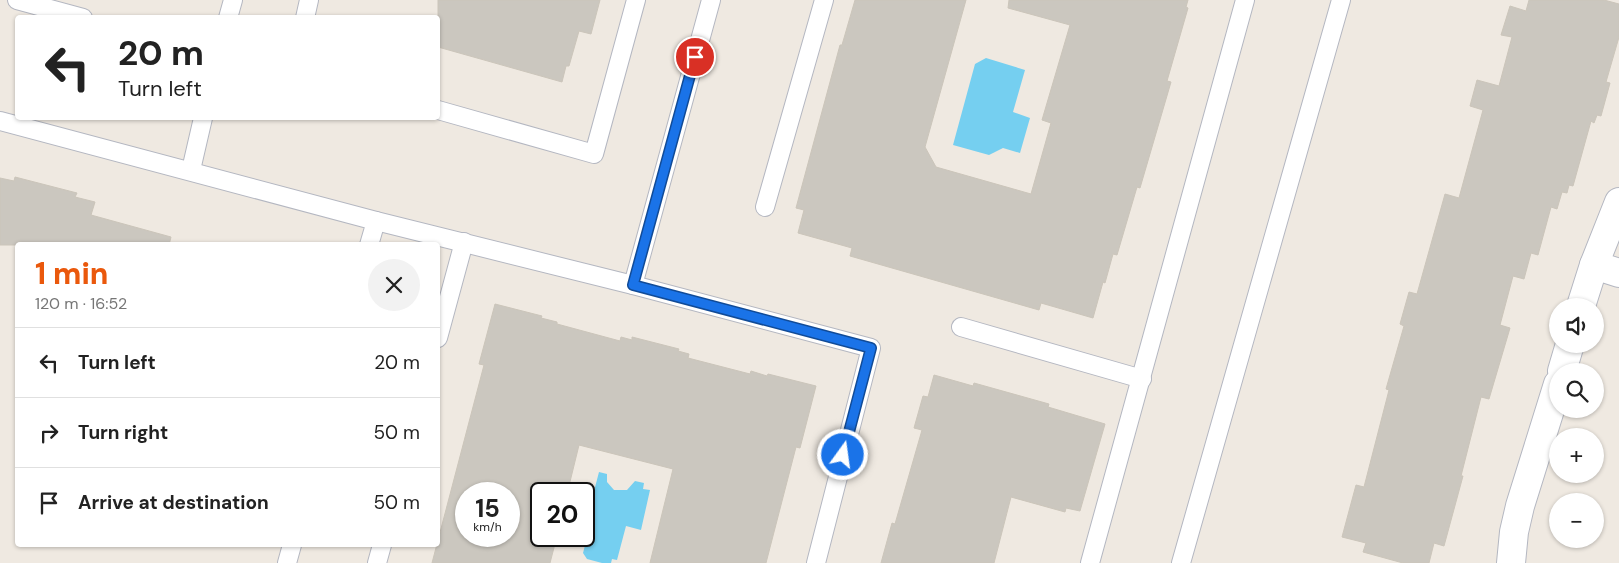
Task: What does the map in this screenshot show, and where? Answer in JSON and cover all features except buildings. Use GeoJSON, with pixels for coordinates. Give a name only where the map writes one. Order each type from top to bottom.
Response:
{"type":"FeatureCollection","features":[{"type":"Feature","properties":{"kind":"street"},"geometry":{"type":"LineString","coordinates":[[1586,298],[1606,269],[1619,202]]}},
{"type":"Feature","properties":{"kind":"street"},"geometry":{"type":"LineString","coordinates":[[1511,563],[1514,532],[1520,506],[1549,413]]}},
{"type":"Feature","properties":{"kind":"lane"},"geometry":{"type":"LineString","coordinates":[[17,0],[72,15]]}},
{"type":"Feature","properties":{"kind":"lane"},"geometry":{"type":"LineString","coordinates":[[229,15],[233,0]]}},
{"type":"Feature","properties":{"kind":"lane"},"geometry":{"type":"LineString","coordinates":[[305,15],[309,0]]}},
{"type":"Feature","properties":{"kind":"lane"},"geometry":{"type":"LineString","coordinates":[[440,111],[594,154],[636,0]]}},
{"type":"Feature","properties":{"kind":"lane"},"geometry":{"type":"LineString","coordinates":[[633,285],[711,0]]}},
{"type":"Feature","properties":{"kind":"lane"},"geometry":{"type":"LineString","coordinates":[[765,207],[824,0]]}},
{"type":"Feature","properties":{"kind":"lane"},"geometry":{"type":"LineString","coordinates":[[1090,563],[1246,0]]}},
{"type":"Feature","properties":{"kind":"lane"},"geometry":{"type":"LineString","coordinates":[[1181,563],[1341,0]]}},
{"type":"Feature","properties":{"kind":"lane"},"geometry":{"type":"LineString","coordinates":[[191,170],[203,120]]}},
{"type":"Feature","properties":{"kind":"lane"},"geometry":{"type":"LineString","coordinates":[[0,121],[191,170],[376,221],[633,285],[871,348],[816,563]]}},
{"type":"Feature","properties":{"kind":"lane"},"geometry":{"type":"LineString","coordinates":[[370,242],[376,221]]}},
{"type":"Feature","properties":{"kind":"lane"},"geometry":{"type":"LineString","coordinates":[[440,331],[464,242]]}},
{"type":"Feature","properties":{"kind":"lane"},"geometry":{"type":"LineString","coordinates":[[961,328],[1142,379]]}},
{"type":"Feature","properties":{"kind":"lane"},"geometry":{"type":"LineString","coordinates":[[287,563],[291,547]]}},
{"type":"Feature","properties":{"kind":"lane"},"geometry":{"type":"LineString","coordinates":[[377,563],[381,547]]}},
{"type":"Feature","properties":{"kind":"water"},"geometry":{"type":"Polygon","coordinates":[[[986,58],[1025,70],[1013,112],[1030,118],[1020,153],[1003,148],[989,155],[953,145],[975,64],[986,58]]]}},
{"type":"Feature","properties":{"kind":"water"},"geometry":{"type":"Polygon","coordinates":[[[599,472],[607,474],[607,482],[614,490],[627,490],[635,481],[644,483],[643,489],[650,490],[641,530],[626,526],[617,560],[612,559],[611,563],[587,559],[583,553],[585,547],[595,547],[595,487],[599,472]]]}},
{"type":"Feature","properties":{"kind":"route"},"geometry":{"type":"LineString","coordinates":[[695,57],[633,285],[871,348],[843,455]]}}]}
